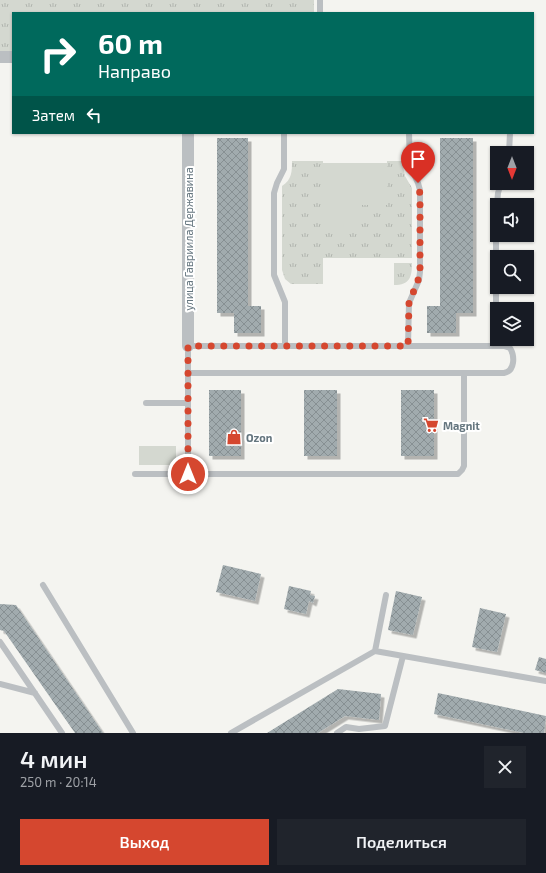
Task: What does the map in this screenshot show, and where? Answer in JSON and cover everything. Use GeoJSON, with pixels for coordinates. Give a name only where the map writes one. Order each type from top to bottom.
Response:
{"type":"FeatureCollection","features":[{"type":"Feature","properties":{"kind":"street"},"geometry":{"type":"LineString","coordinates":[[0,57],[12,57]]}},
{"type":"Feature","properties":{"kind":"street","name":"улица Гавриила Державина"},"geometry":{"type":"LineString","coordinates":[[188,134],[188,346]]}},
{"type":"Feature","properties":{"kind":"lane"},"geometry":{"type":"LineString","coordinates":[[320,0],[320,12]]}},
{"type":"Feature","properties":{"kind":"lane"},"geometry":{"type":"LineString","coordinates":[[284,134],[284,168],[275,190],[274,276],[285,302],[285,346]]}},
{"type":"Feature","properties":{"kind":"lane"},"geometry":{"type":"LineString","coordinates":[[408,346],[409,303],[419,280],[420,272],[420,190],[410,165],[409,134]]}},
{"type":"Feature","properties":{"kind":"lane"},"geometry":{"type":"LineString","coordinates":[[509,146],[510,134]]}},
{"type":"Feature","properties":{"kind":"lane"},"geometry":{"type":"LineString","coordinates":[[496,302],[496,215],[499,190]]}},
{"type":"Feature","properties":{"kind":"lane"},"geometry":{"type":"LineString","coordinates":[[188,474],[188,346],[490,346]]}},
{"type":"Feature","properties":{"kind":"lane"},"geometry":{"type":"LineString","coordinates":[[188,373],[504,373],[510,371],[512,368],[511,350],[506,346]]}},
{"type":"Feature","properties":{"kind":"lane"},"geometry":{"type":"LineString","coordinates":[[135,474],[458,474],[464,466],[464,373]]}},
{"type":"Feature","properties":{"kind":"lane"},"geometry":{"type":"LineString","coordinates":[[146,403],[188,403]]}},
{"type":"Feature","properties":{"kind":"lane"},"geometry":{"type":"LineString","coordinates":[[43,585],[133,733]]}},
{"type":"Feature","properties":{"kind":"lane"},"geometry":{"type":"LineString","coordinates":[[374,651],[386,594]]}},
{"type":"Feature","properties":{"kind":"lane"},"geometry":{"type":"LineString","coordinates":[[0,642],[62,733]]}},
{"type":"Feature","properties":{"kind":"lane"},"geometry":{"type":"LineString","coordinates":[[231,733],[374,651],[546,681]]}},
{"type":"Feature","properties":{"kind":"lane"},"geometry":{"type":"LineString","coordinates":[[337,733],[346,727],[359,729],[385,726],[403,656]]}},
{"type":"Feature","properties":{"kind":"lane"},"geometry":{"type":"LineString","coordinates":[[0,684],[35,693]]}},
{"type":"Feature","properties":{"kind":"green space"},"geometry":{"type":"Polygon","coordinates":[[[0,0],[314,0],[314,12],[12,12],[12,56],[0,56],[0,0]]]}},
{"type":"Feature","properties":{"kind":"green space"},"geometry":{"type":"Polygon","coordinates":[[[292,161],[323,161],[323,232],[357,232],[357,205],[386,205],[387,161],[402,161],[405,176],[412,188],[412,258],[323,258],[323,284],[291,284],[285,279],[282,270],[282,186],[290,178],[292,161]]]}},
{"type":"Feature","properties":{"kind":"green space"},"geometry":{"type":"Polygon","coordinates":[[[323,163],[387,163],[387,205],[357,205],[357,232],[323,232],[323,163]]]}},
{"type":"Feature","properties":{"kind":"green space"},"geometry":{"type":"Polygon","coordinates":[[[394,263],[412,263],[411,276],[404,284],[394,285],[394,263]]]}},
{"type":"Feature","properties":{"kind":"green space"},"geometry":{"type":"Polygon","coordinates":[[[139,446],[176,446],[176,465],[139,465],[139,446]]]}},
{"type":"Feature","properties":{"kind":"building"},"geometry":{"type":"Polygon","coordinates":[[[217,138],[248,138],[248,306],[261,306],[261,333],[234,333],[234,313],[217,313],[217,138]]]}},
{"type":"Feature","properties":{"kind":"building"},"geometry":{"type":"Polygon","coordinates":[[[440,138],[473,138],[473,313],[456,313],[456,333],[427,333],[427,306],[440,306],[440,138]]]}},
{"type":"Feature","properties":{"kind":"building"},"geometry":{"type":"Polygon","coordinates":[[[209,390],[241,390],[241,456],[209,456],[209,390]]]}},
{"type":"Feature","properties":{"kind":"building"},"geometry":{"type":"Polygon","coordinates":[[[304,390],[337,390],[337,456],[304,456],[304,390]]]}},
{"type":"Feature","properties":{"kind":"building"},"geometry":{"type":"Polygon","coordinates":[[[401,390],[434,390],[434,456],[401,456],[401,390]]]}},
{"type":"Feature","properties":{"kind":"building"},"geometry":{"type":"Polygon","coordinates":[[[223,565],[261,574],[255,601],[216,592],[223,565]]]}},
{"type":"Feature","properties":{"kind":"building"},"geometry":{"type":"Polygon","coordinates":[[[289,586],[311,591],[310,595],[315,596],[313,603],[309,601],[306,614],[284,609],[289,586]]]}},
{"type":"Feature","properties":{"kind":"building"},"geometry":{"type":"Polygon","coordinates":[[[396,591],[422,597],[413,635],[388,630],[396,591]]]}},
{"type":"Feature","properties":{"kind":"building"},"geometry":{"type":"Polygon","coordinates":[[[0,604],[16,605],[103,733],[75,733],[4,631],[0,630],[0,604]]]}},
{"type":"Feature","properties":{"kind":"building"},"geometry":{"type":"Polygon","coordinates":[[[480,608],[506,614],[497,652],[472,647],[480,608]]]}},
{"type":"Feature","properties":{"kind":"building"},"geometry":{"type":"Polygon","coordinates":[[[539,657],[546,659],[546,673],[535,670],[539,657]]]}},
{"type":"Feature","properties":{"kind":"building"},"geometry":{"type":"Polygon","coordinates":[[[338,689],[381,694],[379,720],[345,716],[318,733],[267,733],[338,689]]]}},
{"type":"Feature","properties":{"kind":"building"},"geometry":{"type":"Polygon","coordinates":[[[438,693],[546,716],[544,733],[524,733],[434,714],[438,693]]]}},
{"type":"Feature","properties":{"kind":"place","name":"Magnit"},"geometry":{"type":"Point","coordinates":[431,425]}},
{"type":"Feature","properties":{"kind":"place","name":"Ozon"},"geometry":{"type":"Point","coordinates":[234,437]}},
{"type":"Feature","properties":{"kind":"route"},"geometry":{"type":"LineString","coordinates":[[188,474],[188,346],[408,346],[409,303],[420,275],[420,188],[418,183]]}}]}
